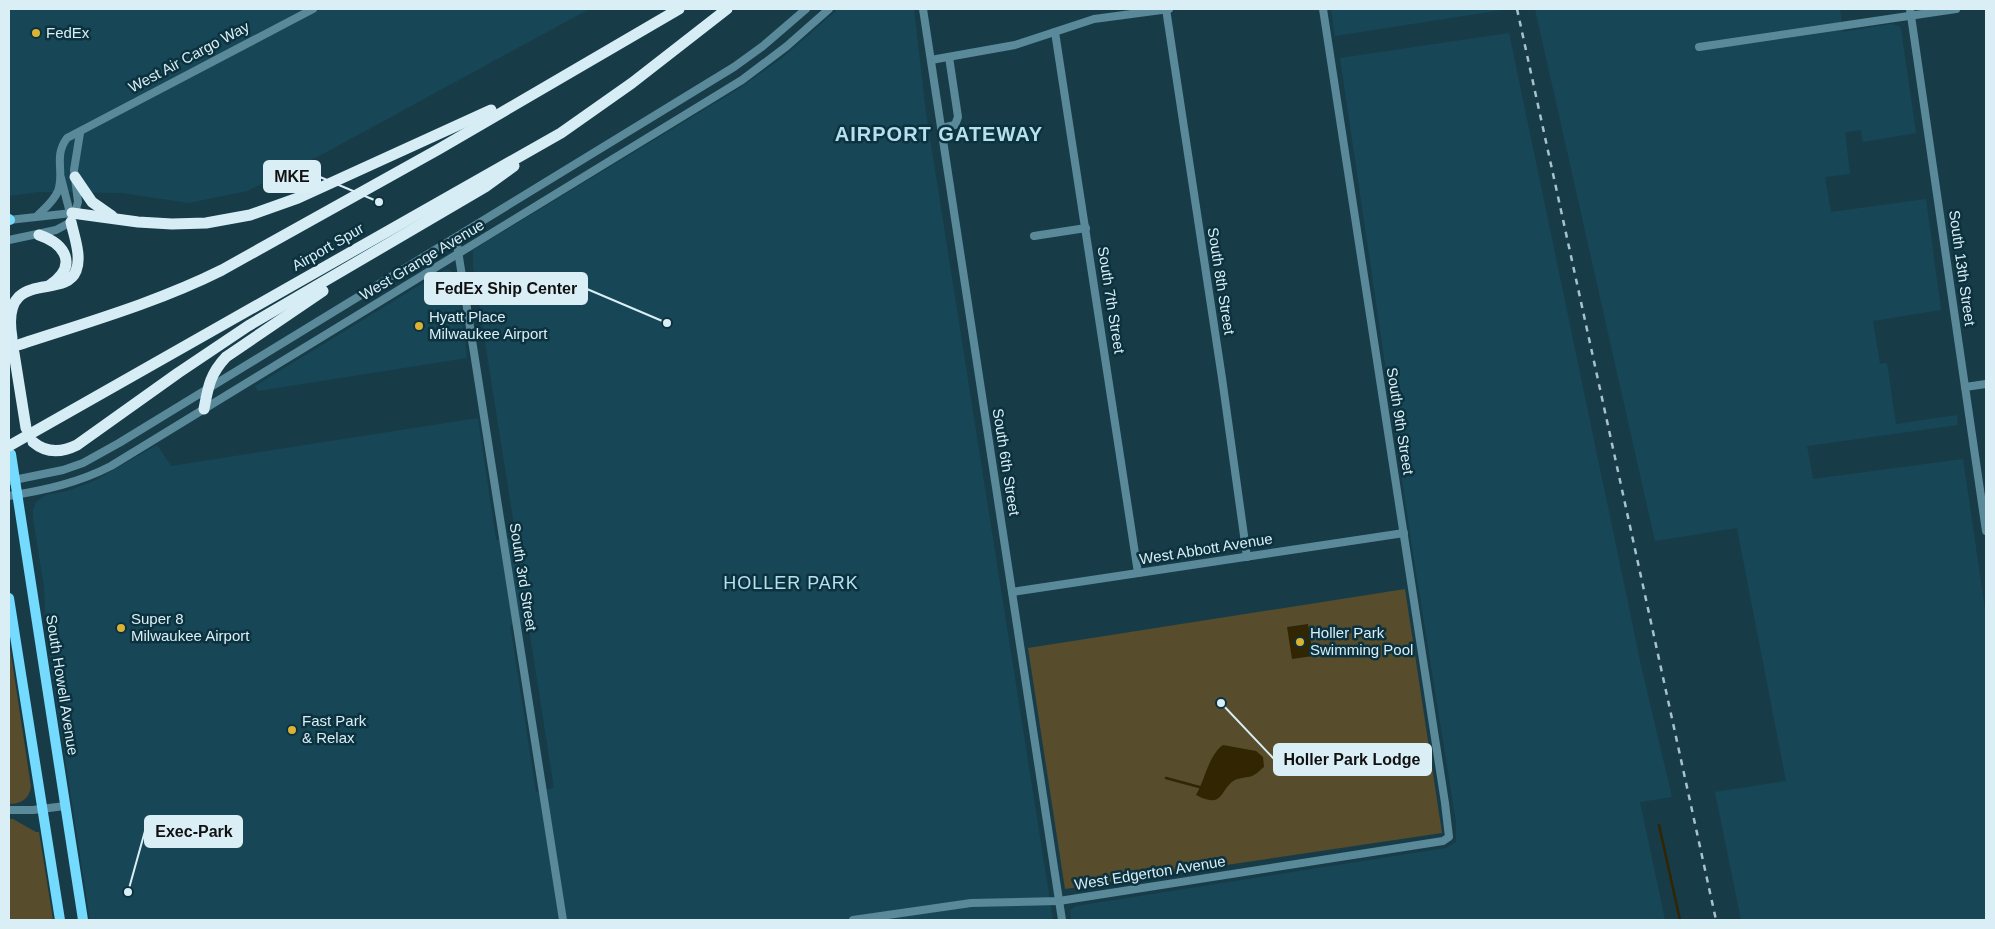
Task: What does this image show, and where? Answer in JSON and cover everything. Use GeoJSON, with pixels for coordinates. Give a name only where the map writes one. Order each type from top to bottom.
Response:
{"type":"FeatureCollection","features":[{"type":"Feature","properties":{"kind":"highway","name":"Airport Spur"},"geometry":{"type":"LineString","coordinates":[[11,346],[129,309],[199,282],[439,149],[679,9]]}},
{"type":"Feature","properties":{"kind":"highway","name":"Airport Spur"},"geometry":{"type":"LineString","coordinates":[[10,450],[51,422],[561,134],[632,83],[727,9]]}},
{"type":"Feature","properties":{"kind":"highway"},"geometry":{"type":"LineString","coordinates":[[26,428],[11,346],[10,315],[20,296],[31,289],[64,283],[76,271],[77,251],[72,217],[115,218],[147,223],[182,224],[217,222],[259,213],[298,198],[541,88]]}},
{"type":"Feature","properties":{"kind":"highway"},"geometry":{"type":"LineString","coordinates":[[33,442],[47,450],[57,451],[68,450],[77,445],[248,326],[485,187],[561,134]]}},
{"type":"Feature","properties":{"kind":"highway"},"geometry":{"type":"LineString","coordinates":[[75,176],[92,202],[115,218]]}},
{"type":"Feature","properties":{"kind":"highway"},"geometry":{"type":"LineString","coordinates":[[39,235],[58,244],[64,252],[66,261],[64,272],[58,280],[49,286]]}},
{"type":"Feature","properties":{"kind":"highway"},"geometry":{"type":"LineString","coordinates":[[204,409],[215,368],[226,357],[346,276],[370,256]]}},
{"type":"Feature","properties":{"kind":"main road","name":"South Howell Avenue"},"geometry":{"type":"LineString","coordinates":[[10,450],[13,496],[83,920]]}},
{"type":"Feature","properties":{"kind":"main road"},"geometry":{"type":"LineString","coordinates":[[9,598],[60,920]]}},
{"type":"Feature","properties":{"kind":"street","name":"West Air Cargo Way"},"geometry":{"type":"LineString","coordinates":[[38,216],[58,191],[61,176],[59,163],[61,146],[67,138],[80,133],[100,120],[313,9]]}},
{"type":"Feature","properties":{"kind":"street","name":"West Grange Avenue"},"geometry":{"type":"LineString","coordinates":[[12,480],[63,470],[83,463],[119,443],[705,85],[763,46],[806,9]]}},
{"type":"Feature","properties":{"kind":"street","name":"West Grange Avenue"},"geometry":{"type":"LineString","coordinates":[[13,496],[55,488],[90,477],[111,466],[713,98],[772,57],[829,9]]}},
{"type":"Feature","properties":{"kind":"street","name":"South 6th Street"},"geometry":{"type":"LineString","coordinates":[[923,9],[1062,920]]}},
{"type":"Feature","properties":{"kind":"street"},"geometry":{"type":"LineString","coordinates":[[931,60],[1015,45],[1094,19],[1168,9]]}},
{"type":"Feature","properties":{"kind":"street","name":"South 8th Street"},"geometry":{"type":"LineString","coordinates":[[1168,9],[1247,557]]}},
{"type":"Feature","properties":{"kind":"street","name":"South 9th Street"},"geometry":{"type":"LineString","coordinates":[[1323,9],[1448,820],[1449,837]]}},
{"type":"Feature","properties":{"kind":"street"},"geometry":{"type":"LineString","coordinates":[[1699,48],[1911,12],[1956,9]]}},
{"type":"Feature","properties":{"kind":"street","name":"South 13th Street"},"geometry":{"type":"LineString","coordinates":[[1911,12],[1986,531]]}},
{"type":"Feature","properties":{"kind":"street","name":"South 7th Street"},"geometry":{"type":"LineString","coordinates":[[1055,32],[1138,573]]}},
{"type":"Feature","properties":{"kind":"street"},"geometry":{"type":"LineString","coordinates":[[941,128],[955,125],[958,116],[949,56]]}},
{"type":"Feature","properties":{"kind":"street"},"geometry":{"type":"LineString","coordinates":[[705,85],[713,98]]}},
{"type":"Feature","properties":{"kind":"street"},"geometry":{"type":"LineString","coordinates":[[9,240],[56,230],[72,217],[78,202],[75,176],[76,153],[80,133]]}},
{"type":"Feature","properties":{"kind":"street"},"geometry":{"type":"LineString","coordinates":[[61,176],[72,217]]}},
{"type":"Feature","properties":{"kind":"street"},"geometry":{"type":"LineString","coordinates":[[505,208],[513,220]]}},
{"type":"Feature","properties":{"kind":"street"},"geometry":{"type":"LineString","coordinates":[[9,220],[38,216],[72,217]]}},
{"type":"Feature","properties":{"kind":"street"},"geometry":{"type":"LineString","coordinates":[[1034,236],[1086,228]]}},
{"type":"Feature","properties":{"kind":"street","name":"South 3rd Street"},"geometry":{"type":"LineString","coordinates":[[456,238],[563,920]]}},
{"type":"Feature","properties":{"kind":"street"},"geometry":{"type":"LineString","coordinates":[[1965,387],[1986,384]]}},
{"type":"Feature","properties":{"kind":"street","name":"West Abbott Avenue"},"geometry":{"type":"LineString","coordinates":[[1012,592],[1404,533]]}},
{"type":"Feature","properties":{"kind":"street"},"geometry":{"type":"LineString","coordinates":[[9,810],[65,806]]}},
{"type":"Feature","properties":{"kind":"street","name":"West Edgerton Avenue"},"geometry":{"type":"LineString","coordinates":[[853,920],[971,903],[1059,900],[1443,841],[1449,837]]}},
{"type":"Feature","properties":{"kind":"shaded area"},"geometry":{"type":"Polygon","coordinates":[[[9,9],[589,9],[323,154],[247,191],[189,203],[122,193],[38,192],[9,196],[9,9]]]}},
{"type":"Feature","properties":{"kind":"shaded area"},"geometry":{"type":"Polygon","coordinates":[[[838,9],[914,9],[926,113],[1053,920],[90,920],[46,633],[44,587],[33,518],[36,502],[46,495],[67,491],[94,481],[157,445],[171,466],[478,418],[496,540],[516,537],[473,266],[473,250],[740,88],[782,58],[838,9]],[[528,622],[510,625],[536,792],[554,788],[528,622]]]}},
{"type":"Feature","properties":{"kind":"shaded area"},"geometry":{"type":"Polygon","coordinates":[[[1331,9],[1502,9],[1502,10],[1335,36],[1331,9]]]}},
{"type":"Feature","properties":{"kind":"shaded area"},"geometry":{"type":"Polygon","coordinates":[[[1535,9],[1840,9],[1843,32],[1891,24],[1899,26],[1901,30],[1916,133],[1863,142],[1861,130],[1845,132],[1850,174],[1825,177],[1831,212],[1926,199],[1941,310],[1873,321],[1880,364],[1887,363],[1896,424],[1957,415],[1958,425],[1807,446],[1813,479],[1963,459],[1986,616],[1986,920],[1741,920],[1715,792],[1786,781],[1737,528],[1655,541],[1535,9]]]}},
{"type":"Feature","properties":{"kind":"shaded area"},"geometry":{"type":"Polygon","coordinates":[[[1509,33],[1642,670],[1672,797],[1640,802],[1665,920],[1071,920],[1070,910],[1076,906],[1446,848],[1456,842],[1456,822],[1413,553],[1340,58],[1509,33]]]}},
{"type":"Feature","properties":{"kind":"shaded area"},"geometry":{"type":"Polygon","coordinates":[[[446,269],[456,275],[467,358],[258,391],[255,386],[446,269]]]}},
{"type":"Feature","properties":{"kind":"shaded area"},"geometry":{"type":"Polygon","coordinates":[[[1405,589],[1442,833],[1065,889],[1028,648],[1405,589]]]}},
{"type":"Feature","properties":{"kind":"shaded area","name":"Holler Park Swimming Pool"},"geometry":{"type":"Polygon","coordinates":[[[1308,624],[1313,656],[1292,659],[1287,627],[1308,624]]]}},
{"type":"Feature","properties":{"kind":"shaded area"},"geometry":{"type":"Polygon","coordinates":[[[9,641],[31,787],[24,800],[9,804],[9,641]]]}},
{"type":"Feature","properties":{"kind":"shaded area"},"geometry":{"type":"Polygon","coordinates":[[[1223,745],[1256,751],[1263,757],[1264,767],[1252,776],[1235,780],[1217,799],[1205,799],[1196,795],[1210,762],[1223,745]]]}},
{"type":"Feature","properties":{"kind":"shaded area"},"geometry":{"type":"Polygon","coordinates":[[[9,819],[13,819],[39,832],[53,920],[9,920],[9,819]]]}},
{"type":"Feature","properties":{"kind":"waterway"},"geometry":{"type":"LineString","coordinates":[[1166,778],[1203,788]]}},
{"type":"Feature","properties":{"kind":"waterway"},"geometry":{"type":"LineString","coordinates":[[1659,825],[1680,920]]}},
{"type":"Feature","properties":{"kind":"railway"},"geometry":{"type":"LineString","coordinates":[[1517,9],[1716,920]]}},
{"type":"Feature","properties":{"kind":"place","name":"FedEx"},"geometry":{"type":"Point","coordinates":[36,33]}},
{"type":"Feature","properties":{"kind":"place","name":"MKE"},"geometry":{"type":"Point","coordinates":[379,202]}},
{"type":"Feature","properties":{"kind":"place","name":"FedEx Ship Center"},"geometry":{"type":"Point","coordinates":[667,323]}},
{"type":"Feature","properties":{"kind":"place","name":"Hyatt Place Milwaukee Airport"},"geometry":{"type":"Point","coordinates":[419,326]}},
{"type":"Feature","properties":{"kind":"place","name":"Super 8 Milwaukee Airport"},"geometry":{"type":"Point","coordinates":[121,628]}},
{"type":"Feature","properties":{"kind":"place","name":"Holler Park Swimming Pool"},"geometry":{"type":"Point","coordinates":[1300,642]}},
{"type":"Feature","properties":{"kind":"place","name":"Holler Park Lodge"},"geometry":{"type":"Point","coordinates":[1221,703]}},
{"type":"Feature","properties":{"kind":"place","name":"Fast Park & Relax"},"geometry":{"type":"Point","coordinates":[292,730]}},
{"type":"Feature","properties":{"kind":"place","name":"Exec-Park"},"geometry":{"type":"Point","coordinates":[128,892]}},
{"type":"Feature","properties":{"kind":"district","name":"AIRPORT GATEWAY"},"geometry":{"type":"Point","coordinates":[939,134]}},
{"type":"Feature","properties":{"kind":"district","name":"HOLLER PARK"},"geometry":{"type":"Point","coordinates":[791,583]}}]}
